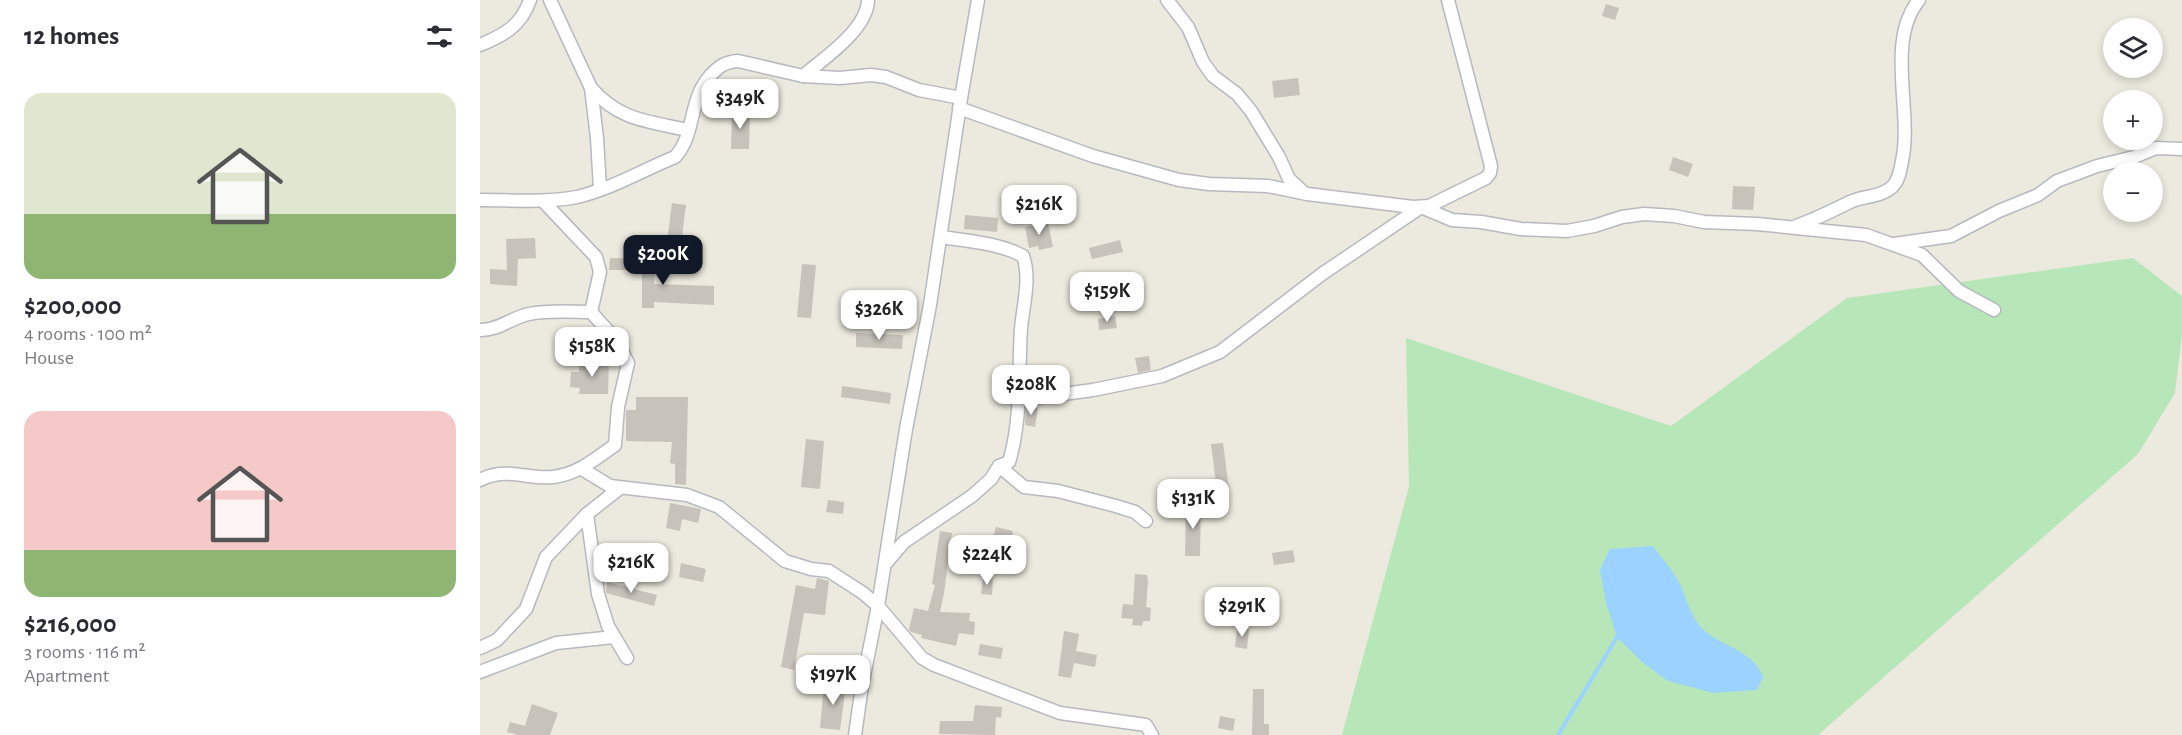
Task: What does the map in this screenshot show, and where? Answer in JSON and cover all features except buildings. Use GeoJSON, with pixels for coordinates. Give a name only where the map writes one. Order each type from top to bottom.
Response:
{"type":"FeatureCollection","features":[{"type":"Feature","properties":{"kind":"street"},"geometry":{"type":"LineString","coordinates":[[480,45],[502,36],[518,23],[530,0]]}},
{"type":"Feature","properties":{"kind":"street"},"geometry":{"type":"LineString","coordinates":[[550,0],[591,88],[605,104],[626,116],[688,130]]}},
{"type":"Feature","properties":{"kind":"street"},"geometry":{"type":"LineString","coordinates":[[803,76],[855,30],[866,14],[868,0]]}},
{"type":"Feature","properties":{"kind":"street"},"geometry":{"type":"LineString","coordinates":[[855,735],[906,429],[930,305],[978,0]]}},
{"type":"Feature","properties":{"kind":"street"},"geometry":{"type":"LineString","coordinates":[[1167,0],[1188,27],[1203,62],[1213,76],[1237,94],[1251,111],[1289,179],[1298,189],[1307,194]]}},
{"type":"Feature","properties":{"kind":"street"},"geometry":{"type":"LineString","coordinates":[[1019,400],[1093,390],[1162,376],[1220,352],[1322,274],[1421,207],[1433,204],[1486,178],[1491,166],[1448,0]]}},
{"type":"Feature","properties":{"kind":"street"},"geometry":{"type":"LineString","coordinates":[[1791,227],[1818,219],[1853,200],[1882,194],[1899,178],[1906,144],[1906,121],[1901,91],[1904,30],[1910,13],[1919,0]]}},
{"type":"Feature","properties":{"kind":"street"},"geometry":{"type":"LineString","coordinates":[[480,200],[543,201],[577,196],[600,189],[675,157],[682,150],[701,87],[722,64],[738,62],[803,76],[886,77],[960,103],[1093,156],[1179,180],[1209,184],[1268,186],[1307,194],[1421,207],[1452,220],[1521,229],[1567,231],[1594,226],[1622,217],[1644,214],[1674,216],[1704,222],[1757,224],[1866,235],[1922,255],[1959,291],[1994,310]]}},
{"type":"Feature","properties":{"kind":"street"},"geometry":{"type":"LineString","coordinates":[[591,88],[600,189]]}},
{"type":"Feature","properties":{"kind":"street"},"geometry":{"type":"LineString","coordinates":[[1892,245],[1951,236],[1999,211],[2038,195],[2057,181],[2097,166],[2134,157],[2156,148],[2182,149]]}},
{"type":"Feature","properties":{"kind":"street"},"geometry":{"type":"LineString","coordinates":[[543,201],[596,257],[600,272],[591,312]]}},
{"type":"Feature","properties":{"kind":"street"},"geometry":{"type":"LineString","coordinates":[[884,567],[904,542],[972,496],[991,479],[999,466],[1008,462],[1015,442],[1027,268],[1023,256],[1012,250],[941,237]]}},
{"type":"Feature","properties":{"kind":"street"},"geometry":{"type":"LineString","coordinates":[[480,330],[531,313],[591,312],[617,341],[628,363],[618,407],[615,445],[582,469],[552,477],[513,473],[497,474],[480,480]]}},
{"type":"Feature","properties":{"kind":"street"},"geometry":{"type":"LineString","coordinates":[[999,466],[1024,487],[1058,491],[1116,506],[1135,512],[1146,521]]}},
{"type":"Feature","properties":{"kind":"street"},"geometry":{"type":"LineString","coordinates":[[582,469],[602,483],[620,488],[687,495],[719,507],[785,561],[811,569],[829,571],[878,606],[922,658],[934,665],[1060,713],[1146,725],[1152,735]]}},
{"type":"Feature","properties":{"kind":"street"},"geometry":{"type":"LineString","coordinates":[[480,648],[497,639],[526,609],[546,557],[587,514],[620,488]]}},
{"type":"Feature","properties":{"kind":"street"},"geometry":{"type":"LineString","coordinates":[[587,514],[598,594],[608,626],[627,658]]}},
{"type":"Feature","properties":{"kind":"street"},"geometry":{"type":"LineString","coordinates":[[480,672],[556,643],[614,637]]}},
{"type":"Feature","properties":{"kind":"green space"},"geometry":{"type":"Polygon","coordinates":[[[2133,258],[2182,296],[2182,334],[2175,393],[2138,454],[1818,735],[1342,735],[1409,487],[1406,338],[1671,426],[1847,298],[2133,258]]]}},
{"type":"Feature","properties":{"kind":"water"},"geometry":{"type":"Polygon","coordinates":[[[1653,546],[1677,579],[1691,612],[1704,630],[1754,662],[1763,677],[1757,690],[1713,693],[1668,681],[1642,662],[1617,637],[1606,603],[1600,570],[1610,549],[1653,546]]]}},
{"type":"Feature","properties":{"kind":"waterway"},"geometry":{"type":"LineString","coordinates":[[1558,735],[1617,637]]}}]}
